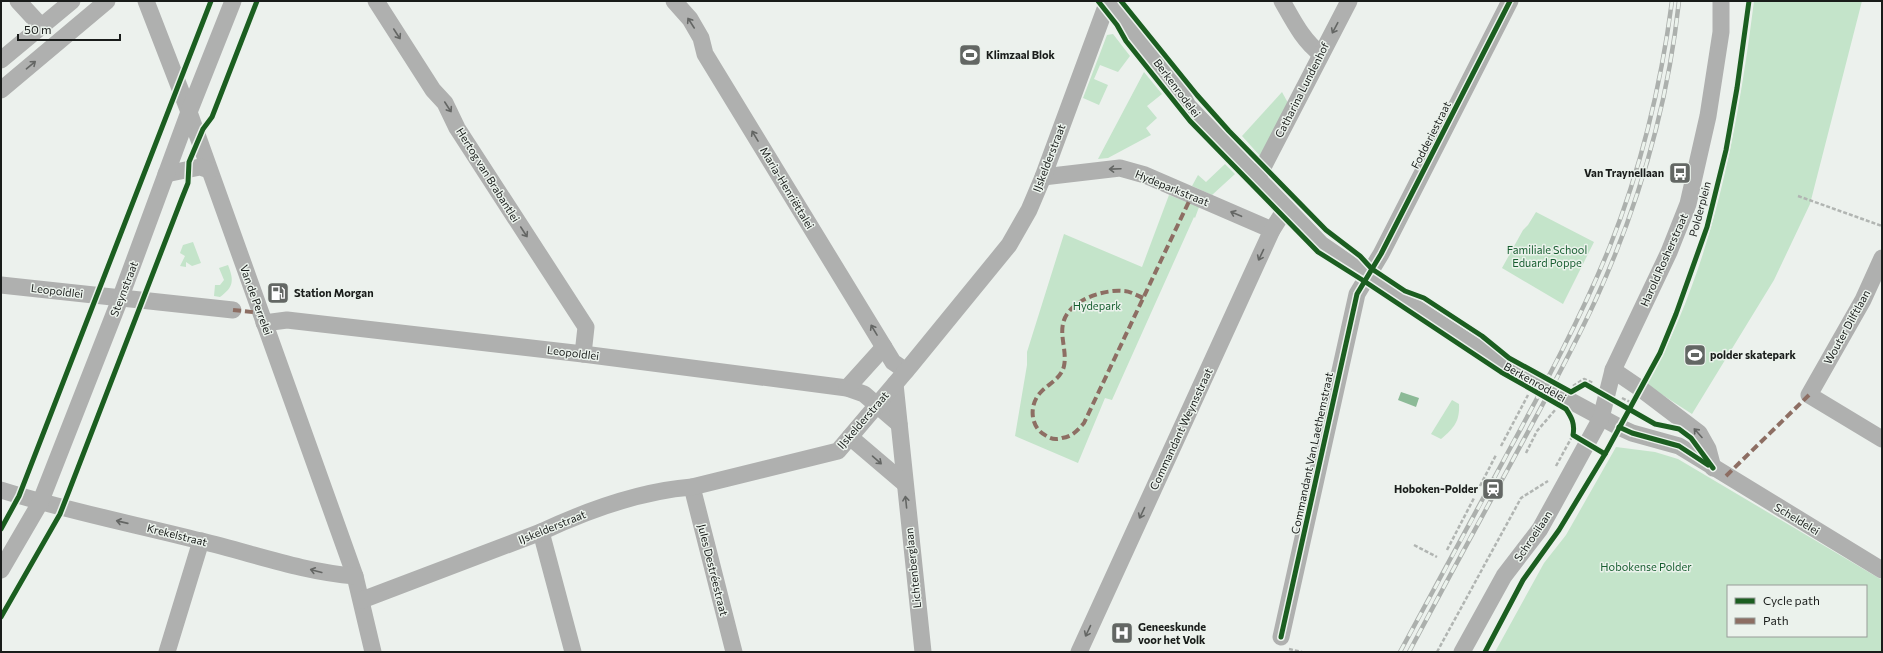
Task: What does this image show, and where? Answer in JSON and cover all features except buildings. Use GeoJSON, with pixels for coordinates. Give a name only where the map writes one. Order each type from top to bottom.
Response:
{"type":"FeatureCollection","features":[{"type":"Feature","properties":{"kind":"street"},"geometry":{"type":"LineString","coordinates":[[18,1],[41,26]]}},
{"type":"Feature","properties":{"kind":"street"},"geometry":{"type":"LineString","coordinates":[[1,60],[72,1]]}},
{"type":"Feature","properties":{"kind":"street"},"geometry":{"type":"LineString","coordinates":[[1,90],[107,1]]}},
{"type":"Feature","properties":{"kind":"street","name":"Van de Perrelei"},"geometry":{"type":"LineString","coordinates":[[146,1],[189,112],[355,576],[362,600],[373,652]]}},
{"type":"Feature","properties":{"kind":"street","name":"Steynstraat"},"geometry":{"type":"LineString","coordinates":[[1,570],[40,502],[120,299],[189,112],[233,1]]}},
{"type":"Feature","properties":{"kind":"street","name":"Hertog van Brabantlei"},"geometry":{"type":"LineString","coordinates":[[376,1],[432,90],[445,103],[458,128],[586,327],[583,354]]}},
{"type":"Feature","properties":{"kind":"street","name":"Maria-Henriëttalei"},"geometry":{"type":"LineString","coordinates":[[674,1],[690,19],[701,38],[705,54],[884,347],[900,378]]}},
{"type":"Feature","properties":{"kind":"street","name":"IJskelderstraat"},"geometry":{"type":"LineString","coordinates":[[362,600],[541,532],[568,520],[629,498],[673,488],[692,487],[838,451],[900,378],[1008,245],[1029,210],[1043,177],[1108,1]]}},
{"type":"Feature","properties":{"kind":"street","name":"Berkenrodelei"},"geometry":{"type":"LineString","coordinates":[[1108,1],[1177,85],[1188,106],[1321,244],[1367,276],[1504,365],[1601,418]]}},
{"type":"Feature","properties":{"kind":"street"},"geometry":{"type":"LineString","coordinates":[[1282,1],[1301,33],[1320,54]]}},
{"type":"Feature","properties":{"kind":"street","name":"Catharina Lundenhof"},"geometry":{"type":"LineString","coordinates":[[1257,179],[1320,54],[1349,1]]}},
{"type":"Feature","properties":{"kind":"street","name":"Fodderiestraat"},"geometry":{"type":"LineString","coordinates":[[1367,276],[1381,254],[1510,1]]}},
{"type":"Feature","properties":{"kind":"street","name":"Harold Rosherstraat"},"geometry":{"type":"LineString","coordinates":[[1601,418],[1614,397],[1613,370],[1669,252],[1688,204],[1708,116],[1720,40],[1722,22],[1721,1]]}},
{"type":"Feature","properties":{"kind":"street"},"geometry":{"type":"LineString","coordinates":[[166,174],[200,167],[209,170]]}},
{"type":"Feature","properties":{"kind":"street","name":"Hydeparkstraat"},"geometry":{"type":"LineString","coordinates":[[1043,177],[1120,168],[1145,175],[1272,230]]}},
{"type":"Feature","properties":{"kind":"street","name":"Commandant Weynsstraat"},"geometry":{"type":"LineString","coordinates":[[1078,652],[1272,230],[1286,208]]}},
{"type":"Feature","properties":{"kind":"street","name":"Wouter Dilftlaan"},"geometry":{"type":"LineString","coordinates":[[1882,258],[1863,300],[1808,394],[1882,440]]}},
{"type":"Feature","properties":{"kind":"street","name":"Commandant Van Laethemstraat"},"geometry":{"type":"LineString","coordinates":[[1281,637],[1357,294],[1367,276]]}},
{"type":"Feature","properties":{"kind":"street","name":"Leopoldlei"},"geometry":{"type":"LineString","coordinates":[[1,285],[233,310]]}},
{"type":"Feature","properties":{"kind":"street","name":"Leopoldlei"},"geometry":{"type":"LineString","coordinates":[[264,323],[287,320],[583,354],[847,388],[864,394],[877,405]]}},
{"type":"Feature","properties":{"kind":"street"},"geometry":{"type":"LineString","coordinates":[[847,388],[884,347]]}},
{"type":"Feature","properties":{"kind":"street"},"geometry":{"type":"LineString","coordinates":[[1613,370],[1641,389],[1699,433],[1704,440],[1713,468]]}},
{"type":"Feature","properties":{"kind":"street","name":"Lichtenberglaan"},"geometry":{"type":"LineString","coordinates":[[900,378],[899,424],[904,483],[923,652]]}},
{"type":"Feature","properties":{"kind":"street"},"geometry":{"type":"LineString","coordinates":[[877,405],[899,424]]}},
{"type":"Feature","properties":{"kind":"street","name":"Schroeilaan"},"geometry":{"type":"LineString","coordinates":[[1462,652],[1504,576],[1540,529],[1601,418]]}},
{"type":"Feature","properties":{"kind":"street","name":"Scheldelei"},"geometry":{"type":"LineString","coordinates":[[1601,418],[1632,433],[1679,446],[1882,570]]}},
{"type":"Feature","properties":{"kind":"street"},"geometry":{"type":"LineString","coordinates":[[850,437],[904,483]]}},
{"type":"Feature","properties":{"kind":"street","name":"Jules Destréestraat"},"geometry":{"type":"LineString","coordinates":[[692,487],[734,652]]}},
{"type":"Feature","properties":{"kind":"street","name":"Krekelstraat"},"geometry":{"type":"LineString","coordinates":[[1,490],[40,502],[201,541],[327,574],[355,576]]}},
{"type":"Feature","properties":{"kind":"street"},"geometry":{"type":"LineString","coordinates":[[541,532],[573,652]]}},
{"type":"Feature","properties":{"kind":"street"},"geometry":{"type":"LineString","coordinates":[[167,652],[201,541]]}},
{"type":"Feature","properties":{"kind":"path"},"geometry":{"type":"LineString","coordinates":[[1798,196],[1882,226]]}},
{"type":"Feature","properties":{"kind":"path"},"geometry":{"type":"LineString","coordinates":[[1571,392],[1585,384],[1632,403]]}},
{"type":"Feature","properties":{"kind":"path"},"geometry":{"type":"LineString","coordinates":[[1501,446],[1531,389]]}},
{"type":"Feature","properties":{"kind":"path"},"geometry":{"type":"LineString","coordinates":[[1614,397],[1629,408],[1641,389]]}},
{"type":"Feature","properties":{"kind":"path"},"geometry":{"type":"LineString","coordinates":[[1526,453],[1537,432],[1560,406],[1552,402]]}},
{"type":"Feature","properties":{"kind":"path"},"geometry":{"type":"LineString","coordinates":[[1552,473],[1573,433],[1587,444]]}},
{"type":"Feature","properties":{"kind":"path"},"geometry":{"type":"LineString","coordinates":[[1480,486],[1496,455]]}},
{"type":"Feature","properties":{"kind":"path"},"geometry":{"type":"LineString","coordinates":[[1437,652],[1521,498],[1549,480]]}},
{"type":"Feature","properties":{"kind":"path"},"geometry":{"type":"LineString","coordinates":[[1446,550],[1474,498]]}},
{"type":"Feature","properties":{"kind":"path"},"geometry":{"type":"LineString","coordinates":[[1414,545],[1438,558]]}},
{"type":"Feature","properties":{"kind":"green space"},"geometry":{"type":"Polygon","coordinates":[[[1754,1],[1862,1],[1810,204],[1774,280],[1692,414],[1647,385],[1670,340],[1689,293],[1719,198],[1739,101],[1754,1]]]}},
{"type":"Feature","properties":{"kind":"green space"},"geometry":{"type":"Polygon","coordinates":[[[1113,34],[1130,56],[1118,72],[1100,65],[1094,79],[1108,85],[1099,105],[1083,98],[1107,35],[1113,34]]]}},
{"type":"Feature","properties":{"kind":"green space"},"geometry":{"type":"Polygon","coordinates":[[[1144,72],[1162,94],[1147,106],[1157,118],[1146,128],[1151,135],[1108,158],[1098,159],[1144,72]]]}},
{"type":"Feature","properties":{"kind":"green space"},"geometry":{"type":"Polygon","coordinates":[[[1282,92],[1288,103],[1260,156],[1242,136],[1282,92]]]}},
{"type":"Feature","properties":{"kind":"green space"},"geometry":{"type":"Polygon","coordinates":[[[1225,164],[1235,174],[1212,195],[1192,186],[1198,175],[1206,182],[1225,164]]]}},
{"type":"Feature","properties":{"kind":"green space","name":"Hydepark"},"geometry":{"type":"Polygon","coordinates":[[[1169,195],[1199,207],[1112,400],[1105,398],[1078,463],[1015,436],[1027,365],[1027,352],[1064,234],[1142,267],[1169,195]]]}},
{"type":"Feature","properties":{"kind":"green space","name":"Familiale School Eduard Poppe"},"geometry":{"type":"Polygon","coordinates":[[[1536,212],[1594,242],[1563,304],[1502,268],[1523,230],[1536,212]]]}},
{"type":"Feature","properties":{"kind":"green space"},"geometry":{"type":"Polygon","coordinates":[[[193,242],[201,263],[192,266],[186,262],[186,267],[180,266],[185,256],[180,253],[183,245],[193,242]]]}},
{"type":"Feature","properties":{"kind":"green space"},"geometry":{"type":"Polygon","coordinates":[[[228,265],[232,283],[228,290],[220,297],[214,296],[215,285],[220,285],[224,280],[219,268],[228,265]]]}},
{"type":"Feature","properties":{"kind":"green space"},"geometry":{"type":"Polygon","coordinates":[[[1452,400],[1459,404],[1457,420],[1453,428],[1441,439],[1431,434],[1452,400]]]}},
{"type":"Feature","properties":{"kind":"green space","name":"Hobokense Polder"},"geometry":{"type":"Polygon","coordinates":[[[1616,447],[1655,452],[1678,459],[1882,580],[1882,652],[1495,652],[1544,563],[1566,535],[1616,447]]]}},
{"type":"Feature","properties":{"kind":"shaded area"},"geometry":{"type":"Polygon","coordinates":[[[1401,392],[1419,398],[1416,407],[1398,400],[1401,392]]]}},
{"type":"Feature","properties":{"kind":"railway"},"geometry":{"type":"LineString","coordinates":[[1400,652],[1548,377],[1599,273],[1621,217],[1640,156],[1656,95],[1672,1]]}},
{"type":"Feature","properties":{"kind":"railway"},"geometry":{"type":"LineString","coordinates":[[1409,652],[1565,362],[1596,299],[1626,227],[1650,153],[1659,115],[1674,39],[1679,1]]}},
{"type":"Feature","properties":{"kind":"marked path"},"geometry":{"type":"LineString","coordinates":[[1143,298],[1126,291],[1106,292],[1087,298],[1071,309],[1066,316],[1062,329],[1065,361],[1064,366],[1057,378],[1036,398],[1034,404],[1034,421],[1036,427],[1040,431],[1051,438],[1060,439],[1072,435],[1084,423],[1192,195]]}},
{"type":"Feature","properties":{"kind":"marked path"},"geometry":{"type":"LineString","coordinates":[[233,310],[261,313]]}},
{"type":"Feature","properties":{"kind":"marked path"},"geometry":{"type":"LineString","coordinates":[[1726,476],[1809,395]]}},
{"type":"Feature","properties":{"kind":"cycle path"},"geometry":{"type":"LineString","coordinates":[[1,529],[19,496],[211,1]]}},
{"type":"Feature","properties":{"kind":"cycle path"},"geometry":{"type":"LineString","coordinates":[[1,617],[60,514],[188,183],[189,162],[203,129],[212,117],[257,1]]}},
{"type":"Feature","properties":{"kind":"cycle path"},"geometry":{"type":"LineString","coordinates":[[1098,1],[1117,25],[1126,41],[1190,121],[1318,252],[1501,372],[1566,409],[1570,415],[1574,428],[1573,435],[1605,454]]}},
{"type":"Feature","properties":{"kind":"cycle path"},"geometry":{"type":"LineString","coordinates":[[1121,1],[1197,95],[1229,131],[1326,230],[1360,256],[1372,269],[1405,291],[1424,298],[1482,336],[1509,358],[1571,392],[1585,384],[1655,424],[1679,429],[1691,438],[1713,468]]}},
{"type":"Feature","properties":{"kind":"cycle path"},"geometry":{"type":"LineString","coordinates":[[1281,637],[1357,294],[1381,254],[1510,1]]}},
{"type":"Feature","properties":{"kind":"cycle path","name":"Polderplein"},"geometry":{"type":"LineString","coordinates":[[1485,652],[1523,580],[1559,530],[1605,454],[1660,353],[1676,314],[1707,227],[1726,150],[1737,88],[1749,1]]}},
{"type":"Feature","properties":{"kind":"cycle path"},"geometry":{"type":"LineString","coordinates":[[1619,427],[1632,433],[1679,446],[1708,465]]}},
{"type":"Feature","properties":{"kind":"place","name":"Klimzaal Blok"},"geometry":{"type":"Point","coordinates":[970,55]}},
{"type":"Feature","properties":{"kind":"place","name":"Van Traynellaan"},"geometry":{"type":"Point","coordinates":[1680,173]}},
{"type":"Feature","properties":{"kind":"place","name":"Station Morgan"},"geometry":{"type":"Point","coordinates":[278,293]}},
{"type":"Feature","properties":{"kind":"place","name":"polder skatepark"},"geometry":{"type":"Point","coordinates":[1695,355]}},
{"type":"Feature","properties":{"kind":"place","name":"Hoboken-Polder"},"geometry":{"type":"Point","coordinates":[1493,489]}},
{"type":"Feature","properties":{"kind":"place","name":"Geneeskunde voor het Volk"},"geometry":{"type":"Point","coordinates":[1122,633]}}]}
